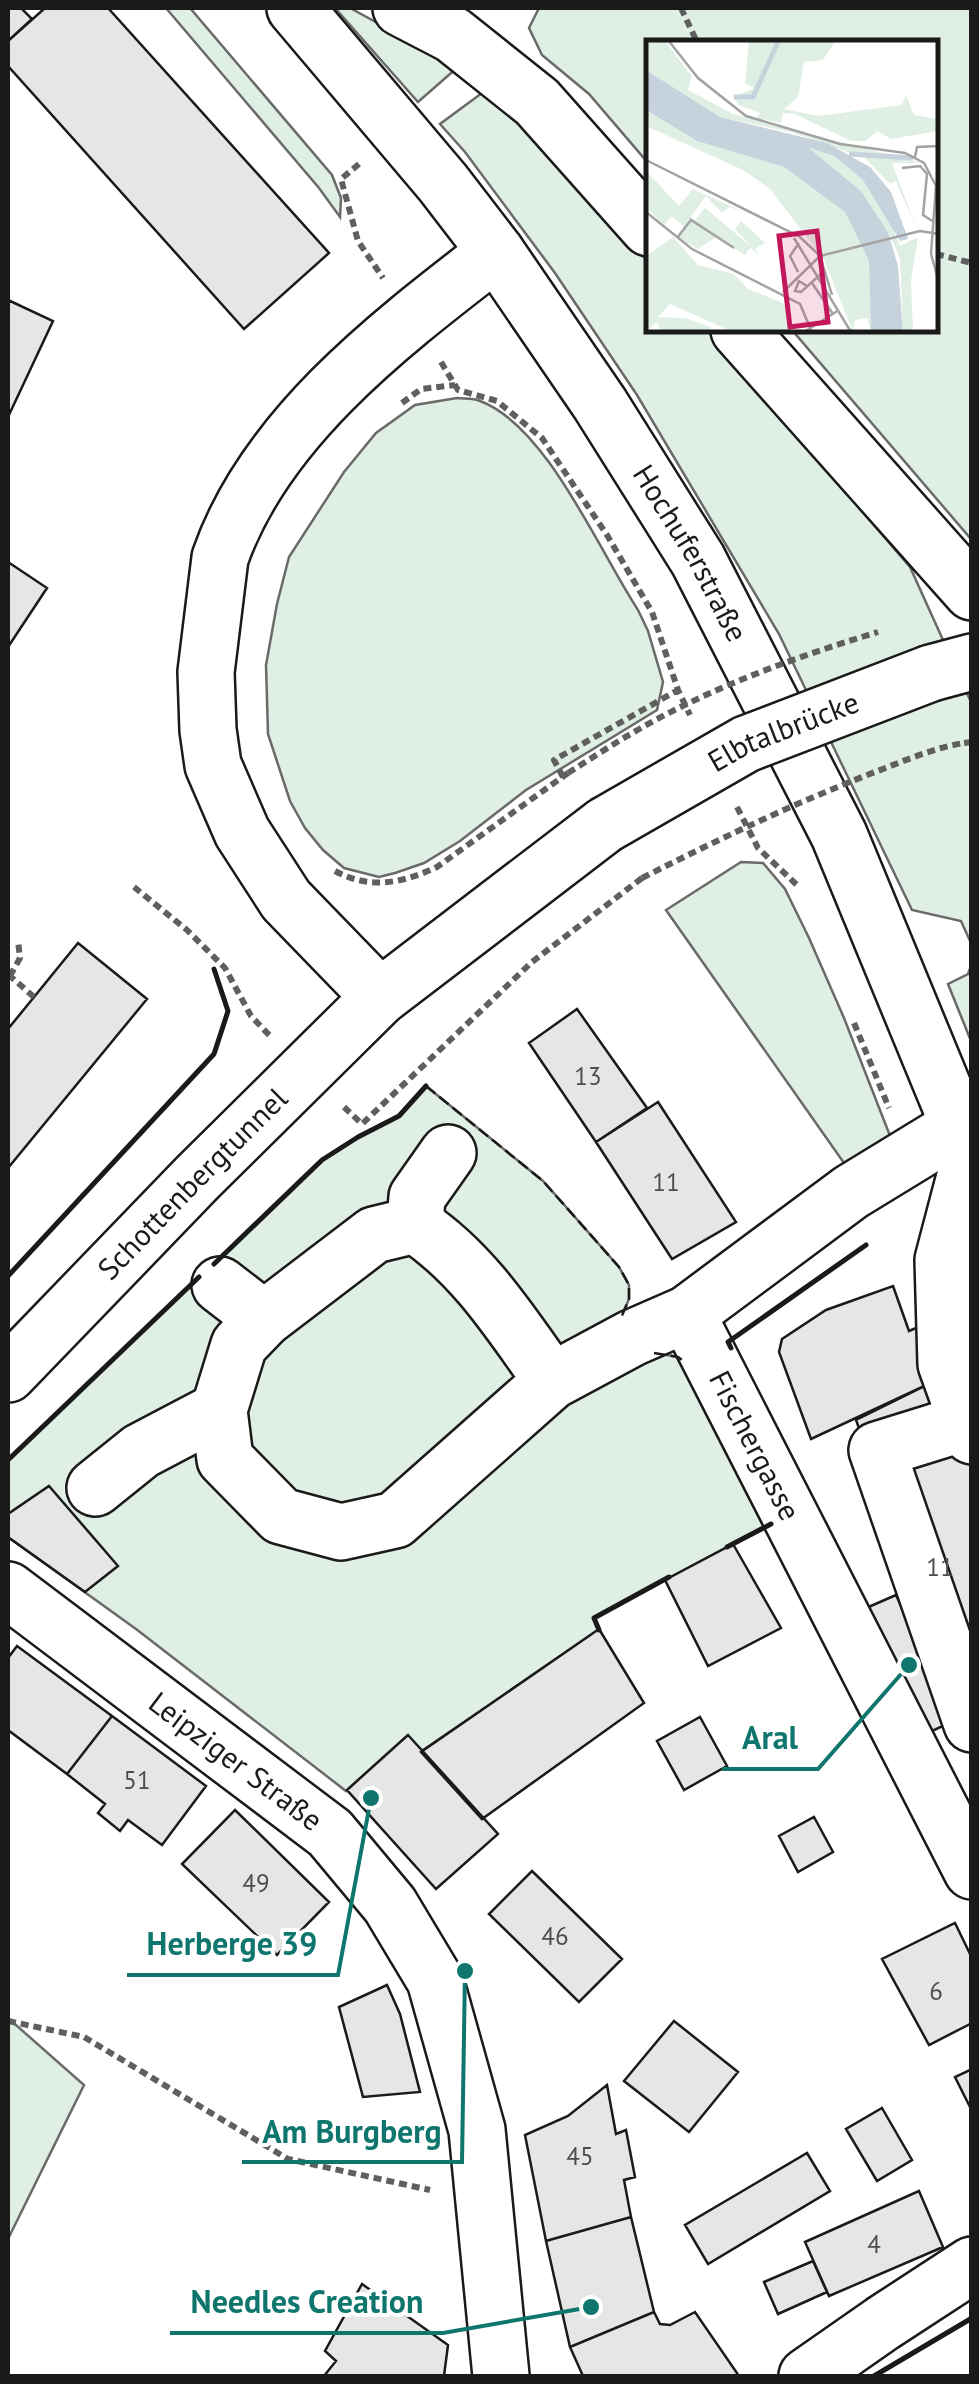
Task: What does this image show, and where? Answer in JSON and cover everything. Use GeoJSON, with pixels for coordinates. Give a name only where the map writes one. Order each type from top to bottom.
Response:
{"type":"FeatureCollection","features":[{"type":"Feature","properties":{"kind":"main road","name":"Hochuferstraße"},"geometry":{"type":"LineString","coordinates":[[295,8],[496,252],[600,404],[698,560],[840,835],[967,1151]]}},
{"type":"Feature","properties":{"kind":"main road"},"geometry":{"type":"LineString","coordinates":[[401,8],[453,35],[537,102],[646,225]]}},
{"type":"Feature","properties":{"kind":"main road"},"geometry":{"type":"LineString","coordinates":[[380,996],[286,900],[242,832],[213,765],[206,672],[220,558],[260,476],[303,422],[414,316],[496,252]]}},
{"type":"Feature","properties":{"kind":"main road"},"geometry":{"type":"LineString","coordinates":[[742,332],[972,592]]}},
{"type":"Feature","properties":{"kind":"main road","name":"Elbtalbrücke"},"geometry":{"type":"LineString","coordinates":[[380,996],[606,825],[746,744],[951,668]]}},
{"type":"Feature","properties":{"kind":"main road","name":"Schottenbergtunnel"},"geometry":{"type":"LineString","coordinates":[[8,1374],[380,996]]}},
{"type":"Feature","properties":{"kind":"main road"},"geometry":{"type":"LineString","coordinates":[[552,1381],[487,1291],[436,1239],[415,1225],[374,1235],[264,1319],[239,1345],[219,1410],[224,1459],[281,1516],[340,1532],[395,1520],[552,1381],[686,1314],[851,1192],[967,1151]]}},
{"type":"Feature","properties":{"kind":"main road"},"geometry":{"type":"LineString","coordinates":[[967,1151],[943,1260],[946,1364],[969,1429],[877,1450],[972,1724]]}},
{"type":"Feature","properties":{"kind":"main road"},"geometry":{"type":"LineString","coordinates":[[415,1225],[416,1198],[448,1153]]}},
{"type":"Feature","properties":{"kind":"main road"},"geometry":{"type":"LineString","coordinates":[[220,1285],[264,1319]]}},
{"type":"Feature","properties":{"kind":"main road","name":"Fischergasse"},"geometry":{"type":"LineString","coordinates":[[686,1314],[972,1871]]}},
{"type":"Feature","properties":{"kind":"main road"},"geometry":{"type":"LineString","coordinates":[[95,1488],[141,1451],[219,1410]]}},
{"type":"Feature","properties":{"kind":"main road","name":"Leipziger Straße"},"geometry":{"type":"LineString","coordinates":[[8,1590],[330,1833],[390,1905],[435,1980],[477,2130],[501,2376]]}},
{"type":"Feature","properties":{"kind":"main road"},"geometry":{"type":"LineString","coordinates":[[807,2376],[972,2266]]}},
{"type":"Feature","properties":{"kind":"path"},"geometry":{"type":"LineString","coordinates":[[681,8],[696,40]]}},
{"type":"Feature","properties":{"kind":"path"},"geometry":{"type":"LineString","coordinates":[[939,255],[972,263]]}},
{"type":"Feature","properties":{"kind":"path"},"geometry":{"type":"LineString","coordinates":[[391,411],[420,389],[455,385]]}},
{"type":"Feature","properties":{"kind":"path"},"geometry":{"type":"LineString","coordinates":[[326,866],[349,879],[380,884],[414,878],[437,867],[565,775],[554,760],[678,690]]}},
{"type":"Feature","properties":{"kind":"path"},"geometry":{"type":"LineString","coordinates":[[134,887],[187,930],[225,968],[251,1016],[362,1124],[532,962],[642,878],[735,830],[822,793],[944,746],[968,742]]}},
{"type":"Feature","properties":{"kind":"path"},"geometry":{"type":"LineString","coordinates":[[18,941],[20,958],[9,977],[34,996]]}},
{"type":"Feature","properties":{"kind":"path"},"geometry":{"type":"LineString","coordinates":[[8,2020],[84,2037],[288,2160],[485,2202]]}},
{"type":"Feature","properties":{"kind":"green space"},"geometry":{"type":"Polygon","coordinates":[[[166,8],[190,8],[332,175],[341,198],[340,217],[319,188],[166,8]]]}},
{"type":"Feature","properties":{"kind":"green space"},"geometry":{"type":"Polygon","coordinates":[[[335,8],[350,8],[458,67],[418,102],[335,8]]]}},
{"type":"Feature","properties":{"kind":"green space"},"geometry":{"type":"Polygon","coordinates":[[[539,8],[971,8],[971,539],[794,332],[939,332],[939,40],[646,40],[646,160],[589,94],[542,55],[529,28],[539,8]]]}},
{"type":"Feature","properties":{"kind":"green space"},"geometry":{"type":"Polygon","coordinates":[[[486,90],[542,136],[646,259],[646,332],[709,332],[910,567],[971,702],[971,943],[961,921],[912,910],[779,634],[637,395],[555,273],[440,124],[486,90]]]}},
{"type":"Feature","properties":{"kind":"green space"},"geometry":{"type":"Polygon","coordinates":[[[457,398],[480,401],[504,415],[549,463],[638,610],[663,682],[657,710],[526,790],[460,841],[424,863],[379,877],[344,868],[305,828],[290,801],[268,734],[266,665],[289,557],[344,472],[376,433],[415,405],[457,398]]]}},
{"type":"Feature","properties":{"kind":"green space"},"geometry":{"type":"Polygon","coordinates":[[[741,862],[763,863],[785,889],[844,1018],[894,1146],[844,1163],[666,910],[741,862]]]}},
{"type":"Feature","properties":{"kind":"green space"},"geometry":{"type":"Polygon","coordinates":[[[971,966],[971,1041],[948,984],[968,974],[971,966]]]}},
{"type":"Feature","properties":{"kind":"green space"},"geometry":{"type":"Polygon","coordinates":[[[426,1086],[543,1181],[619,1267],[629,1285],[629,1299],[620,1320],[656,1353],[678,1357],[692,1367],[771,1524],[594,1618],[599,1630],[420,1752],[407,1736],[346,1791],[136,1629],[8,1537],[8,1460],[322,1160],[399,1116],[426,1086]]]}},
{"type":"Feature","properties":{"kind":"green space"},"geometry":{"type":"Polygon","coordinates":[[[8,2018],[84,2085],[8,2239],[8,2018]]]}},
{"type":"Feature","properties":{"kind":"building"},"geometry":{"type":"Polygon","coordinates":[[[8,8],[21,8],[32,19],[8,41],[8,8]]]}},
{"type":"Feature","properties":{"kind":"building"},"geometry":{"type":"Polygon","coordinates":[[[45,8],[108,8],[329,253],[244,329],[8,66],[8,41],[45,8]]]}},
{"type":"Feature","properties":{"kind":"building"},"geometry":{"type":"Polygon","coordinates":[[[8,300],[53,321],[8,417],[8,300]]]}},
{"type":"Feature","properties":{"kind":"building"},"geometry":{"type":"Polygon","coordinates":[[[8,562],[47,588],[8,647],[8,562]]]}},
{"type":"Feature","properties":{"kind":"building"},"geometry":{"type":"Polygon","coordinates":[[[78,943],[147,999],[8,1168],[8,1029],[78,943]]]}},
{"type":"Feature","properties":{"kind":"building"},"geometry":{"type":"Polygon","coordinates":[[[577,1009],[647,1108],[596,1142],[529,1043],[577,1009]]]}},
{"type":"Feature","properties":{"kind":"building"},"geometry":{"type":"Polygon","coordinates":[[[658,1102],[736,1222],[672,1259],[596,1142],[658,1102]]]}},
{"type":"Feature","properties":{"kind":"building"},"geometry":{"type":"Polygon","coordinates":[[[893,1286],[909,1331],[916,1328],[935,1381],[811,1439],[779,1352],[782,1339],[826,1310],[893,1286]]]}},
{"type":"Feature","properties":{"kind":"building"},"geometry":{"type":"Polygon","coordinates":[[[935,1381],[972,1386],[972,1714],[961,1718],[856,1420],[935,1381]]]}},
{"type":"Feature","properties":{"kind":"building"},"geometry":{"type":"Polygon","coordinates":[[[49,1486],[118,1566],[85,1592],[8,1537],[8,1514],[49,1486]]]}},
{"type":"Feature","properties":{"kind":"building"},"geometry":{"type":"Polygon","coordinates":[[[733,1544],[781,1628],[708,1666],[665,1580],[733,1544]]]}},
{"type":"Feature","properties":{"kind":"building"},"geometry":{"type":"Polygon","coordinates":[[[896,1595],[954,1721],[921,1736],[864,1609],[896,1595]]]}},
{"type":"Feature","properties":{"kind":"building"},"geometry":{"type":"Polygon","coordinates":[[[599,1629],[644,1703],[482,1819],[421,1752],[599,1629]]]}},
{"type":"Feature","properties":{"kind":"building"},"geometry":{"type":"Polygon","coordinates":[[[17,1646],[112,1716],[67,1774],[8,1730],[8,1658],[17,1646]]]}},
{"type":"Feature","properties":{"kind":"building"},"geometry":{"type":"Polygon","coordinates":[[[112,1716],[206,1786],[162,1845],[128,1820],[120,1831],[98,1813],[105,1804],[67,1774],[112,1716]]]}},
{"type":"Feature","properties":{"kind":"building"},"geometry":{"type":"Polygon","coordinates":[[[700,1717],[727,1766],[684,1790],[657,1741],[700,1717]]]}},
{"type":"Feature","properties":{"kind":"building"},"geometry":{"type":"Polygon","coordinates":[[[408,1735],[498,1834],[436,1889],[347,1790],[408,1735]]]}},
{"type":"Feature","properties":{"kind":"building"},"geometry":{"type":"Polygon","coordinates":[[[235,1810],[329,1902],[277,1955],[182,1864],[235,1810]]]}},
{"type":"Feature","properties":{"kind":"building"},"geometry":{"type":"Polygon","coordinates":[[[814,1817],[833,1852],[798,1872],[779,1836],[814,1817]]]}},
{"type":"Feature","properties":{"kind":"building"},"geometry":{"type":"Polygon","coordinates":[[[532,1871],[622,1959],[579,2002],[489,1914],[532,1871]]]}},
{"type":"Feature","properties":{"kind":"building"},"geometry":{"type":"Polygon","coordinates":[[[955,1923],[972,1958],[972,2023],[929,2045],[882,1959],[955,1923]]]}},
{"type":"Feature","properties":{"kind":"building"},"geometry":{"type":"Polygon","coordinates":[[[387,1985],[400,2014],[420,2092],[363,2097],[339,2007],[387,1985]]]}},
{"type":"Feature","properties":{"kind":"building"},"geometry":{"type":"Polygon","coordinates":[[[674,2021],[738,2072],[689,2132],[624,2081],[674,2021]]]}},
{"type":"Feature","properties":{"kind":"building"},"geometry":{"type":"Polygon","coordinates":[[[972,2069],[972,2111],[955,2077],[972,2069]]]}},
{"type":"Feature","properties":{"kind":"building"},"geometry":{"type":"Polygon","coordinates":[[[607,2085],[616,2134],[626,2130],[635,2177],[624,2180],[631,2217],[546,2241],[525,2135],[568,2116],[607,2085]]]}},
{"type":"Feature","properties":{"kind":"building"},"geometry":{"type":"Polygon","coordinates":[[[882,2108],[912,2160],[877,2181],[846,2129],[882,2108]]]}},
{"type":"Feature","properties":{"kind":"building"},"geometry":{"type":"Polygon","coordinates":[[[807,2153],[830,2191],[708,2264],[685,2225],[807,2153]]]}},
{"type":"Feature","properties":{"kind":"building"},"geometry":{"type":"Polygon","coordinates":[[[919,2191],[943,2247],[829,2296],[805,2242],[919,2191]]]}},
{"type":"Feature","properties":{"kind":"building"},"geometry":{"type":"Polygon","coordinates":[[[631,2217],[654,2312],[570,2347],[546,2241],[631,2217]]]}},
{"type":"Feature","properties":{"kind":"building"},"geometry":{"type":"Polygon","coordinates":[[[813,2261],[827,2292],[778,2314],[764,2282],[813,2261]]]}},
{"type":"Feature","properties":{"kind":"building"},"geometry":{"type":"Polygon","coordinates":[[[362,2284],[448,2345],[444,2376],[324,2376],[336,2361],[325,2351],[362,2284]]]}},
{"type":"Feature","properties":{"kind":"building"},"geometry":{"type":"Polygon","coordinates":[[[654,2312],[660,2324],[670,2325],[695,2312],[739,2376],[583,2376],[570,2347],[654,2312]]]}},
{"type":"Feature","properties":{"kind":"fence"},"geometry":{"type":"LineString","coordinates":[[426,1086],[543,1181],[619,1267],[629,1285],[629,1299],[621,1318]]}},
{"type":"Feature","properties":{"kind":"fence"},"geometry":{"type":"LineString","coordinates":[[654,1353],[682,1360]]}},
{"type":"Feature","properties":{"kind":"wall"},"geometry":{"type":"LineString","coordinates":[[8,1276],[214,1054],[228,1011],[214,969]]}},
{"type":"Feature","properties":{"kind":"wall"},"geometry":{"type":"LineString","coordinates":[[214,1264],[322,1160],[399,1116],[426,1086]]}},
{"type":"Feature","properties":{"kind":"wall"},"geometry":{"type":"LineString","coordinates":[[731,1348],[728,1342],[866,1245]]}},
{"type":"Feature","properties":{"kind":"wall"},"geometry":{"type":"LineString","coordinates":[[8,1460],[199,1277]]}},
{"type":"Feature","properties":{"kind":"wall"},"geometry":{"type":"LineString","coordinates":[[727,1547],[771,1524]]}},
{"type":"Feature","properties":{"kind":"wall"},"geometry":{"type":"LineString","coordinates":[[599,1630],[594,1618],[669,1577]]}},
{"type":"Feature","properties":{"kind":"wall"},"geometry":{"type":"LineString","coordinates":[[874,2376],[972,2318]]}},
{"type":"Feature","properties":{"kind":"place","name":"Aral"},"geometry":{"type":"Point","coordinates":[909,1665]}},
{"type":"Feature","properties":{"kind":"place","name":"Herberge 39"},"geometry":{"type":"Point","coordinates":[371,1798]}},
{"type":"Feature","properties":{"kind":"place","name":"Am Burgberg"},"geometry":{"type":"Point","coordinates":[465,1971]}},
{"type":"Feature","properties":{"kind":"place","name":"Needles Creation"},"geometry":{"type":"Point","coordinates":[591,2307]}}]}
